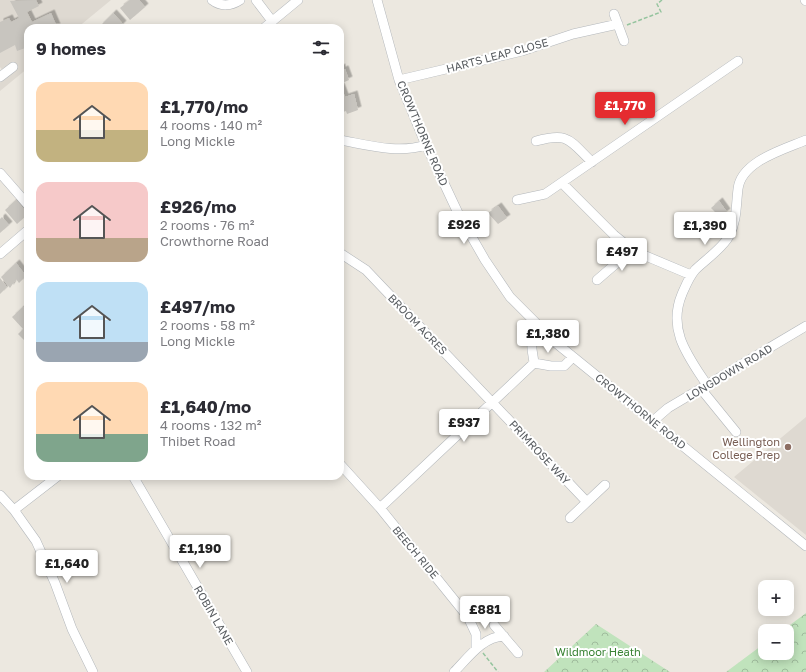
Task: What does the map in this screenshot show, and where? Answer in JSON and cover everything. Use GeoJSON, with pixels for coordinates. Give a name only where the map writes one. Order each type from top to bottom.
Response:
{"type":"FeatureCollection","features":[{"type":"Feature","properties":{"kind":"street"},"geometry":{"type":"LineString","coordinates":[[212,0],[216,3],[228,6],[240,0]]}},
{"type":"Feature","properties":{"kind":"street"},"geometry":{"type":"LineString","coordinates":[[256,0],[272,21]]}},
{"type":"Feature","properties":{"kind":"street"},"geometry":{"type":"LineString","coordinates":[[269,24],[298,0]]}},
{"type":"Feature","properties":{"kind":"street","name":"CROWTHORNE ROAD"},"geometry":{"type":"LineString","coordinates":[[377,0],[400,80],[426,145],[458,213],[484,260],[510,297],[540,329],[573,357],[806,546]]}},
{"type":"Feature","properties":{"kind":"street"},"geometry":{"type":"LineString","coordinates":[[614,14],[624,41]]}},
{"type":"Feature","properties":{"kind":"street","name":"HARTS LEAP CLOSE"},"geometry":{"type":"LineString","coordinates":[[400,80],[522,52],[573,34],[619,26]]}},
{"type":"Feature","properties":{"kind":"street"},"geometry":{"type":"LineString","coordinates":[[517,200],[545,194],[738,60]]}},
{"type":"Feature","properties":{"kind":"street"},"geometry":{"type":"LineString","coordinates":[[0,77],[13,67]]}},
{"type":"Feature","properties":{"kind":"street"},"geometry":{"type":"LineString","coordinates":[[536,140],[554,136],[569,139],[592,162]]}},
{"type":"Feature","properties":{"kind":"street"},"geometry":{"type":"LineString","coordinates":[[736,432],[704,387],[683,347],[677,329],[678,305],[691,275],[729,237],[735,222],[738,186],[745,172],[759,160],[806,140]]}},
{"type":"Feature","properties":{"kind":"street"},"geometry":{"type":"LineString","coordinates":[[344,141],[396,149],[413,149],[426,145]]}},
{"type":"Feature","properties":{"kind":"street"},"geometry":{"type":"LineString","coordinates":[[0,173],[24,200]]}},
{"type":"Feature","properties":{"kind":"street"},"geometry":{"type":"LineString","coordinates":[[562,183],[614,235],[634,251],[691,275]]}},
{"type":"Feature","properties":{"kind":"street"},"geometry":{"type":"LineString","coordinates":[[0,254],[24,233]]}},
{"type":"Feature","properties":{"kind":"street"},"geometry":{"type":"LineString","coordinates":[[597,280],[619,260],[629,247]]}},
{"type":"Feature","properties":{"kind":"street","name":"BROOM ACRES"},"geometry":{"type":"LineString","coordinates":[[344,255],[366,270],[492,401]]}},
{"type":"Feature","properties":{"kind":"street","name":"LONGDOWN ROAD"},"geometry":{"type":"LineString","coordinates":[[653,422],[668,408],[806,326]]}},
{"type":"Feature","properties":{"kind":"street"},"geometry":{"type":"LineString","coordinates":[[534,363],[530,344],[540,329]]}},
{"type":"Feature","properties":{"kind":"street"},"geometry":{"type":"LineString","coordinates":[[534,363],[551,366],[564,366],[573,357]]}},
{"type":"Feature","properties":{"kind":"street"},"geometry":{"type":"LineString","coordinates":[[380,508],[534,363]]}},
{"type":"Feature","properties":{"kind":"street","name":"PRIMROSE WAY"},"geometry":{"type":"LineString","coordinates":[[492,401],[587,502]]}},
{"type":"Feature","properties":{"kind":"street","name":"BEECH RIDE"},"geometry":{"type":"LineString","coordinates":[[344,468],[380,508],[451,594],[468,617],[476,634],[476,648]]}},
{"type":"Feature","properties":{"kind":"street"},"geometry":{"type":"LineString","coordinates":[[14,510],[53,480]]}},
{"type":"Feature","properties":{"kind":"street","name":"ROBIN LANE"},"geometry":{"type":"LineString","coordinates":[[135,480],[247,672]]}},
{"type":"Feature","properties":{"kind":"street"},"geometry":{"type":"LineString","coordinates":[[570,518],[605,485]]}},
{"type":"Feature","properties":{"kind":"street"},"geometry":{"type":"LineString","coordinates":[[0,494],[14,510],[36,541],[55,583],[72,629],[93,672]]}},
{"type":"Feature","properties":{"kind":"street"},"geometry":{"type":"LineString","coordinates":[[494,624],[518,653]]}},
{"type":"Feature","properties":{"kind":"street"},"geometry":{"type":"LineString","coordinates":[[476,634],[488,640]]}},
{"type":"Feature","properties":{"kind":"street"},"geometry":{"type":"LineString","coordinates":[[454,672],[476,648],[488,640],[504,636]]}},
{"type":"Feature","properties":{"kind":"path"},"geometry":{"type":"LineString","coordinates":[[619,26],[661,12],[656,4],[662,0]]}},
{"type":"Feature","properties":{"kind":"path"},"geometry":{"type":"LineString","coordinates":[[476,648],[481,651],[498,672]]}},
{"type":"Feature","properties":{"kind":"shaded area"},"geometry":{"type":"Polygon","coordinates":[[[0,0],[111,0],[82,24],[24,24],[24,71],[0,91],[0,77],[5,73],[0,67],[0,0]]]}},
{"type":"Feature","properties":{"kind":"shaded area","name":"Wellington College Prep"},"geometry":{"type":"Polygon","coordinates":[[[806,417],[806,535],[734,477],[806,417]]]}},
{"type":"Feature","properties":{"kind":"green space"},"geometry":{"type":"Polygon","coordinates":[[[806,613],[806,672],[726,672],[758,648],[758,660],[794,660],[794,624],[791,624],[806,613]]]}},
{"type":"Feature","properties":{"kind":"green space","name":"Wildmoor Heath"},"geometry":{"type":"Polygon","coordinates":[[[596,624],[670,672],[544,672],[596,624]]]}},
{"type":"Feature","properties":{"kind":"building"},"geometry":{"type":"Polygon","coordinates":[[[36,0],[39,6],[27,12],[32,22],[51,13],[56,24],[24,24],[24,48],[17,51],[15,45],[0,53],[0,22],[9,18],[11,22],[19,18],[10,1],[36,0]]]}},
{"type":"Feature","properties":{"kind":"building"},"geometry":{"type":"Polygon","coordinates":[[[130,0],[139,0],[145,7],[130,20],[120,8],[130,0]]]}},
{"type":"Feature","properties":{"kind":"building"},"geometry":{"type":"Polygon","coordinates":[[[113,13],[123,24],[102,24],[113,13]]]}},
{"type":"Feature","properties":{"kind":"building"},"geometry":{"type":"Polygon","coordinates":[[[344,69],[345,69],[349,80],[344,82],[344,69]]]}},
{"type":"Feature","properties":{"kind":"building"},"geometry":{"type":"Polygon","coordinates":[[[344,94],[345,97],[354,94],[358,110],[347,114],[346,111],[344,112],[344,94]]]}},
{"type":"Feature","properties":{"kind":"building"},"geometry":{"type":"Polygon","coordinates":[[[16,200],[24,209],[24,218],[17,224],[5,210],[16,200]]]}},
{"type":"Feature","properties":{"kind":"building"},"geometry":{"type":"Polygon","coordinates":[[[719,201],[727,212],[715,221],[711,216],[715,212],[711,208],[719,201]]]}},
{"type":"Feature","properties":{"kind":"building"},"geometry":{"type":"Polygon","coordinates":[[[498,206],[507,218],[498,224],[488,213],[498,206]]]}},
{"type":"Feature","properties":{"kind":"building"},"geometry":{"type":"Polygon","coordinates":[[[2,217],[9,225],[0,233],[0,219],[2,217]]]}},
{"type":"Feature","properties":{"kind":"building"},"geometry":{"type":"Polygon","coordinates":[[[16,263],[24,273],[24,278],[19,283],[16,279],[10,288],[1,277],[16,263]]]}},
{"type":"Feature","properties":{"kind":"building"},"geometry":{"type":"Polygon","coordinates":[[[0,278],[7,287],[0,294],[0,278]]]}},
{"type":"Feature","properties":{"kind":"building"},"geometry":{"type":"Polygon","coordinates":[[[23,307],[24,308],[24,340],[18,334],[23,329],[12,317],[23,307]]]}},
{"type":"Feature","properties":{"kind":"place","name":"Wellington College Prep"},"geometry":{"type":"Point","coordinates":[788,447]}}]}
